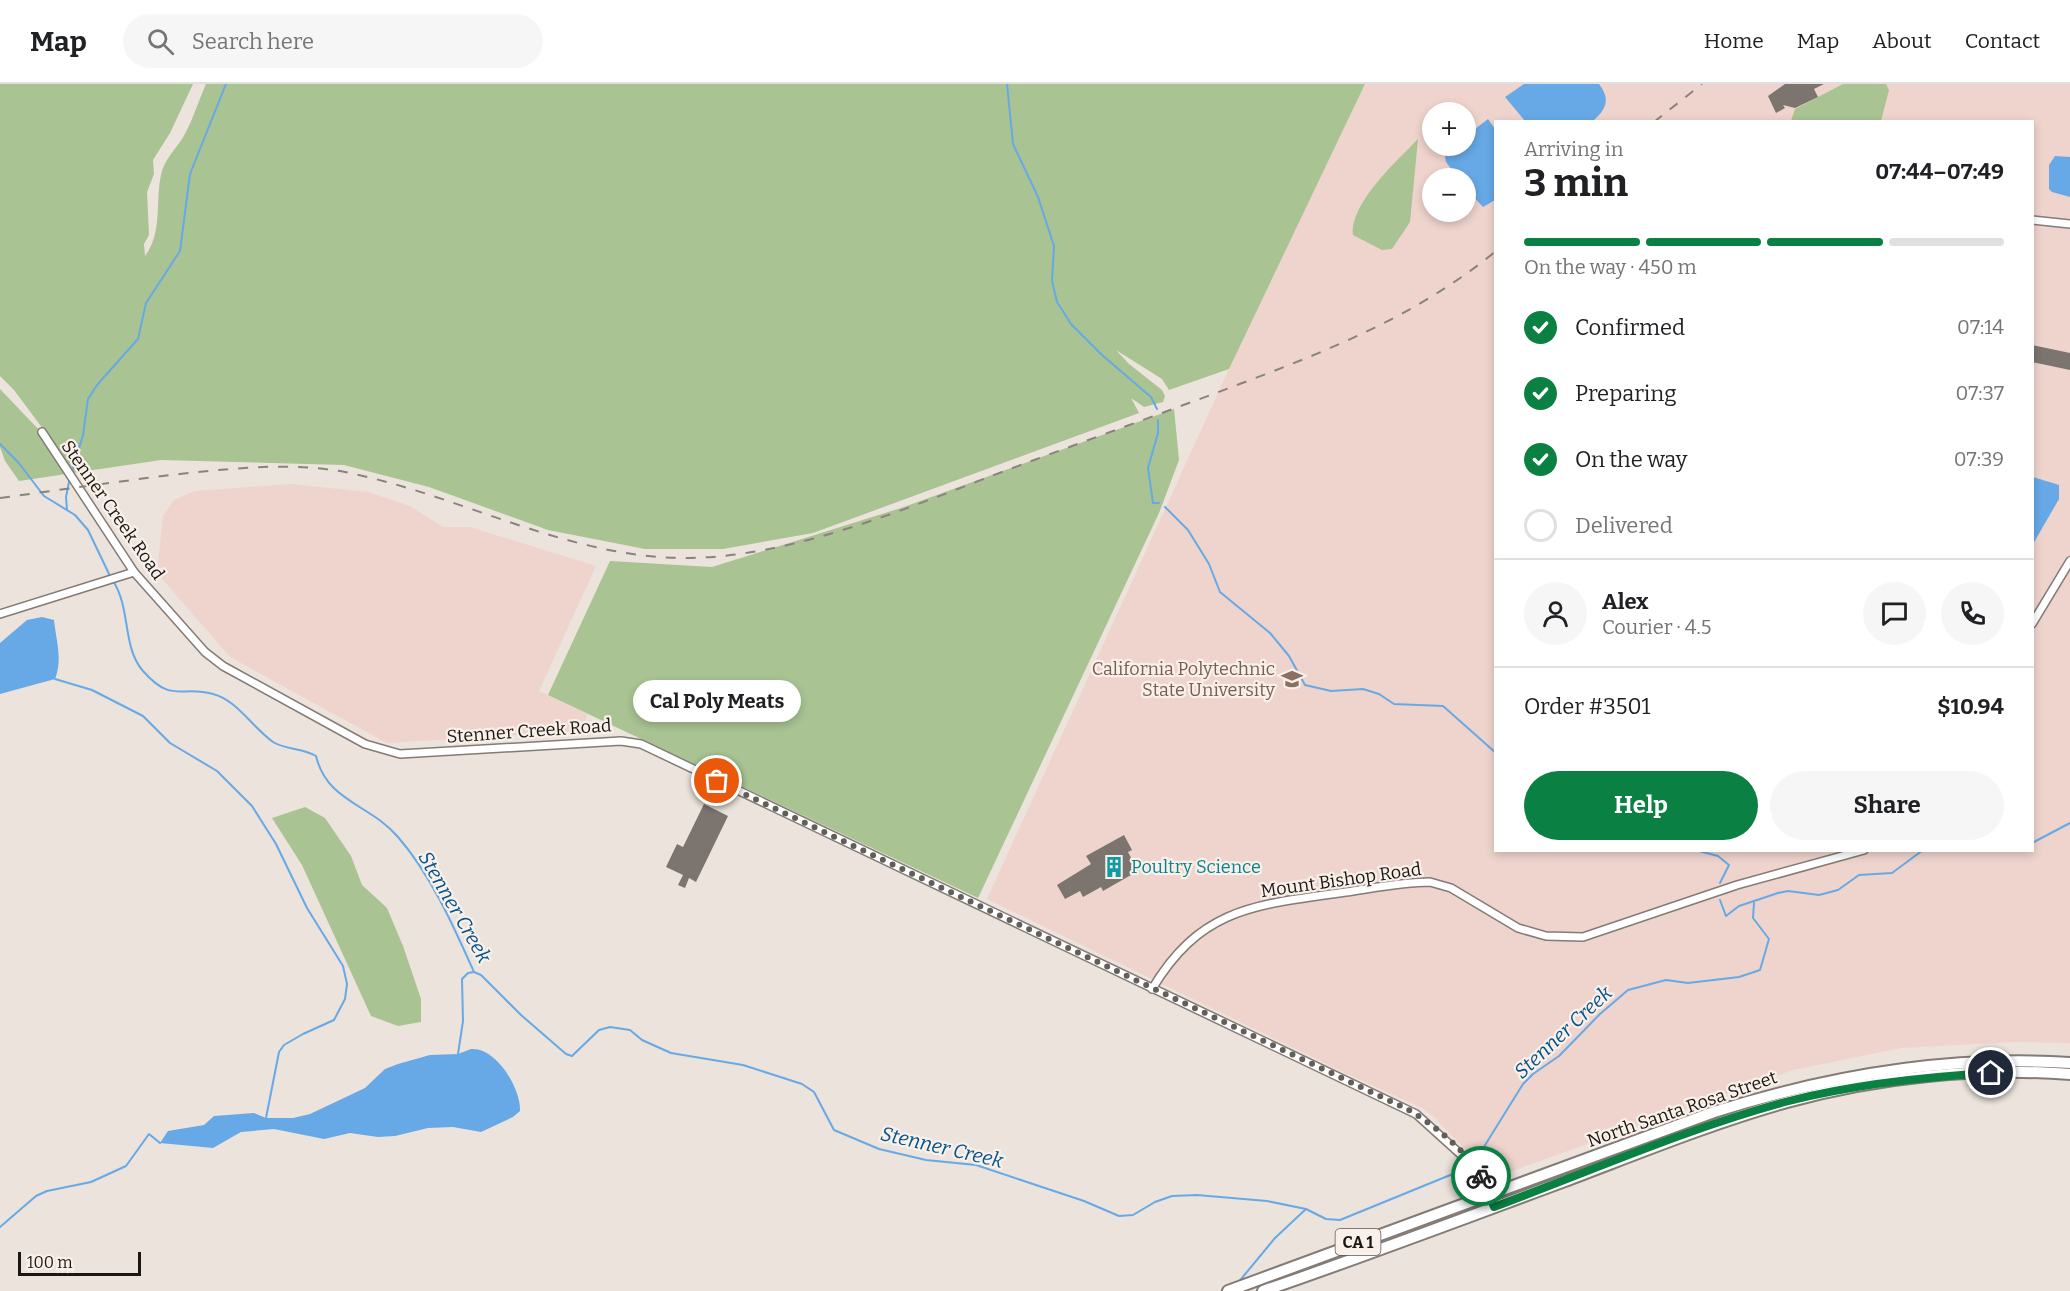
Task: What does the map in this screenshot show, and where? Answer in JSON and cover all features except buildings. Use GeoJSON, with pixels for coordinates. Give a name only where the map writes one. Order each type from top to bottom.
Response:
{"type":"FeatureCollection","features":[{"type":"Feature","properties":{"kind":"highway","name":"North Santa Rosa Street"},"geometry":{"type":"LineString","coordinates":[[1489,1194],[1714,1112],[1788,1090],[1853,1077],[1947,1065],[2070,1063]]}},
{"type":"Feature","properties":{"kind":"highway","name":"North Santa Rosa Street"},"geometry":{"type":"LineString","coordinates":[[1494,1207],[1713,1125],[1790,1101],[1832,1092],[1938,1076],[1991,1073],[2070,1074]]}},
{"type":"Feature","properties":{"kind":"highway","name":"CA 1"},"geometry":{"type":"LineString","coordinates":[[1228,1291],[1489,1194]]}},
{"type":"Feature","properties":{"kind":"highway","name":"CA 1"},"geometry":{"type":"LineString","coordinates":[[1263,1291],[1494,1207]]}},
{"type":"Feature","properties":{"kind":"street"},"geometry":{"type":"LineString","coordinates":[[2034,220],[2070,224]]}},
{"type":"Feature","properties":{"kind":"street","name":"Stenner Creek Road"},"geometry":{"type":"LineString","coordinates":[[42,432],[134,572],[215,661],[382,751],[400,754],[621,741],[641,744],[1407,1109],[1427,1122],[1478,1170],[1494,1207]]}},
{"type":"Feature","properties":{"kind":"street"},"geometry":{"type":"LineString","coordinates":[[2034,621],[2070,561]]}},
{"type":"Feature","properties":{"kind":"street"},"geometry":{"type":"LineString","coordinates":[[0,615],[106,583],[134,572]]}},
{"type":"Feature","properties":{"kind":"street","name":"Mount Bishop Road"},"geometry":{"type":"LineString","coordinates":[[1152,989],[1169,961],[1191,939],[1222,918],[1264,903],[1430,882],[1451,888],[1518,928],[1546,936],[1583,937],[1737,885],[1857,852]]}},
{"type":"Feature","properties":{"kind":"shaded area","name":"California Polytechnic State University"},"geometry":{"type":"Polygon","coordinates":[[[1365,84],[2070,84],[2070,1043],[2015,1042],[1901,1048],[1793,1070],[1493,1178],[1432,1115],[1422,1108],[987,899],[1229,369],[1365,84]]]}},
{"type":"Feature","properties":{"kind":"shaded area"},"geometry":{"type":"Polygon","coordinates":[[[290,484],[368,492],[410,506],[443,527],[470,527],[596,566],[539,691],[587,714],[583,731],[387,743],[230,657],[157,573],[163,516],[174,500],[195,491],[290,484]]]}},
{"type":"Feature","properties":{"kind":"green space"},"geometry":{"type":"Polygon","coordinates":[[[0,84],[193,84],[170,133],[153,160],[154,174],[147,192],[149,235],[144,244],[145,256],[151,247],[156,227],[162,170],[186,133],[206,84],[1365,84],[1229,369],[1169,390],[1162,379],[1116,350],[1129,364],[1162,390],[1165,396],[1163,402],[1144,407],[1131,398],[1139,413],[813,533],[723,549],[645,549],[548,530],[429,487],[344,465],[161,460],[19,481],[5,461],[0,447],[0,389],[61,453],[14,390],[0,376],[0,84]]]}},
{"type":"Feature","properties":{"kind":"green space"},"geometry":{"type":"Polygon","coordinates":[[[1843,84],[1886,84],[1889,90],[1881,120],[1791,120],[1795,109],[1843,84]]]}},
{"type":"Feature","properties":{"kind":"green space"},"geometry":{"type":"Polygon","coordinates":[[[1418,139],[1410,222],[1392,249],[1382,250],[1353,235],[1354,223],[1359,210],[1376,183],[1418,139]]]}},
{"type":"Feature","properties":{"kind":"green space"},"geometry":{"type":"Polygon","coordinates":[[[1174,409],[1179,460],[1159,513],[978,898],[548,695],[610,561],[712,567],[901,508],[1174,409]]]}},
{"type":"Feature","properties":{"kind":"green space"},"geometry":{"type":"Polygon","coordinates":[[[305,807],[325,818],[351,856],[362,885],[387,908],[421,999],[421,1022],[398,1026],[371,1016],[302,865],[272,818],[305,807]]]}},
{"type":"Feature","properties":{"kind":"water"},"geometry":{"type":"Polygon","coordinates":[[[1524,84],[1599,84],[1606,100],[1604,108],[1594,120],[1524,120],[1505,97],[1524,84]]]}},
{"type":"Feature","properties":{"kind":"water"},"geometry":{"type":"Polygon","coordinates":[[[1488,119],[1494,128],[1494,201],[1483,207],[1476,200],[1476,168],[1450,168],[1445,156],[1476,156],[1476,128],[1488,119]]]}},
{"type":"Feature","properties":{"kind":"water"},"geometry":{"type":"Polygon","coordinates":[[[2055,156],[2070,157],[2070,197],[2049,189],[2049,165],[2055,156]]]}},
{"type":"Feature","properties":{"kind":"water"},"geometry":{"type":"Polygon","coordinates":[[[2034,477],[2059,485],[2059,499],[2034,542],[2034,477]]]}},
{"type":"Feature","properties":{"kind":"water"},"geometry":{"type":"Polygon","coordinates":[[[42,617],[54,620],[59,657],[55,679],[0,694],[0,643],[27,620],[42,617]]]}},
{"type":"Feature","properties":{"kind":"water"},"geometry":{"type":"Polygon","coordinates":[[[471,1049],[480,1050],[498,1062],[512,1081],[519,1102],[520,1111],[513,1117],[481,1132],[453,1127],[428,1128],[395,1136],[378,1137],[350,1133],[324,1139],[274,1129],[241,1132],[213,1148],[160,1143],[168,1131],[204,1125],[214,1116],[254,1113],[266,1118],[293,1118],[310,1114],[365,1088],[385,1069],[430,1055],[458,1054],[471,1049]]]}},
{"type":"Feature","properties":{"kind":"waterway"},"geometry":{"type":"LineString","coordinates":[[72,472],[83,435],[88,399],[97,385],[138,339],[146,303],[180,251],[190,174],[226,84]]}},
{"type":"Feature","properties":{"kind":"waterway"},"geometry":{"type":"LineString","coordinates":[[1007,84],[1013,144],[1038,197],[1054,246],[1052,281],[1057,302],[1071,324],[1102,355],[1151,397],[1157,409]]}},
{"type":"Feature","properties":{"kind":"waterway"},"geometry":{"type":"LineString","coordinates":[[1158,420],[1158,433],[1148,468],[1153,503],[1159,503]]}},
{"type":"Feature","properties":{"kind":"waterway","name":"Stenner Creek"},"geometry":{"type":"LineString","coordinates":[[0,444],[18,462],[44,496],[75,515],[88,530],[110,576]]}},
{"type":"Feature","properties":{"kind":"waterway"},"geometry":{"type":"LineString","coordinates":[[67,510],[66,497],[70,477]]}},
{"type":"Feature","properties":{"kind":"waterway"},"geometry":{"type":"LineString","coordinates":[[1165,507],[1188,530],[1209,564],[1220,592],[1270,633],[1289,656],[1305,685],[1331,691],[1363,689],[1379,694],[1394,704],[1443,706],[1494,751]]}},
{"type":"Feature","properties":{"kind":"waterway","name":"Stenner Creek"},"geometry":{"type":"LineString","coordinates":[[113,581],[122,603],[132,651],[143,671],[153,681],[169,690],[202,692],[222,697],[273,742],[316,756],[322,771],[339,793],[387,826],[410,852],[440,901],[474,972],[481,975],[521,1015],[566,1054],[572,1056],[599,1030],[610,1027],[630,1030],[642,1040],[671,1053],[743,1065],[802,1084],[814,1092],[834,1130],[879,1149],[926,1160],[976,1165],[1084,1201],[1119,1216],[1133,1215],[1155,1202],[1172,1196],[1197,1195],[1267,1201],[1306,1209],[1326,1219],[1340,1220],[1465,1169],[1482,1150],[1523,1084],[1559,1056],[1600,1014],[1628,990],[1666,980],[1688,983],[1739,977],[1760,970],[1769,939],[1753,918],[1754,903]]}},
{"type":"Feature","properties":{"kind":"waterway"},"geometry":{"type":"LineString","coordinates":[[55,679],[92,690],[143,716],[170,743],[217,771],[252,806],[276,844],[307,908],[343,966],[347,984],[345,999],[334,1020],[284,1045],[279,1052],[266,1118]]}},
{"type":"Feature","properties":{"kind":"waterway","name":"Stenner Creek"},"geometry":{"type":"LineString","coordinates":[[2034,842],[2070,823]]}},
{"type":"Feature","properties":{"kind":"waterway"},"geometry":{"type":"LineString","coordinates":[[1703,852],[1718,856],[1729,865],[1720,883]]}},
{"type":"Feature","properties":{"kind":"waterway","name":"Stenner Creek"},"geometry":{"type":"LineString","coordinates":[[1720,900],[1726,916],[1739,906],[1778,893],[1788,891],[1819,895],[1838,890],[1859,875],[1892,873],[1920,852]]}},
{"type":"Feature","properties":{"kind":"waterway"},"geometry":{"type":"LineString","coordinates":[[458,1054],[463,1021],[462,979],[468,973],[474,972]]}},
{"type":"Feature","properties":{"kind":"waterway"},"geometry":{"type":"LineString","coordinates":[[0,1227],[36,1196],[47,1191],[91,1182],[126,1166],[149,1134],[160,1143]]}},
{"type":"Feature","properties":{"kind":"waterway"},"geometry":{"type":"LineString","coordinates":[[1237,1284],[1275,1238],[1306,1209]]}},
{"type":"Feature","properties":{"kind":"railway"},"geometry":{"type":"LineString","coordinates":[[1657,120],[1702,84]]}},
{"type":"Feature","properties":{"kind":"railway"},"geometry":{"type":"LineString","coordinates":[[0,498],[201,472],[242,468],[304,467],[345,472],[388,482],[553,536],[637,555],[681,558],[726,556],[771,549],[817,538],[907,508],[1306,358],[1404,312],[1436,294],[1494,253]]}},
{"type":"Feature","properties":{"kind":"way so far"},"geometry":{"type":"LineString","coordinates":[[717,781],[1407,1109],[1427,1122],[1466,1157],[1481,1176]]}},
{"type":"Feature","properties":{"kind":"place","name":"California Polytechnic State University"},"geometry":{"type":"Point","coordinates":[1292,679]}},
{"type":"Feature","properties":{"kind":"place","name":"Cal Poly Meats"},"geometry":{"type":"Point","coordinates":[717,781]}},
{"type":"Feature","properties":{"kind":"place","name":"Poultry Science"},"geometry":{"type":"Point","coordinates":[1114,867]}},
{"type":"Feature","properties":{"kind":"route"},"geometry":{"type":"LineString","coordinates":[[1481,1176],[1494,1207],[1713,1125],[1790,1101],[1898,1081],[1991,1073]]}}]}
